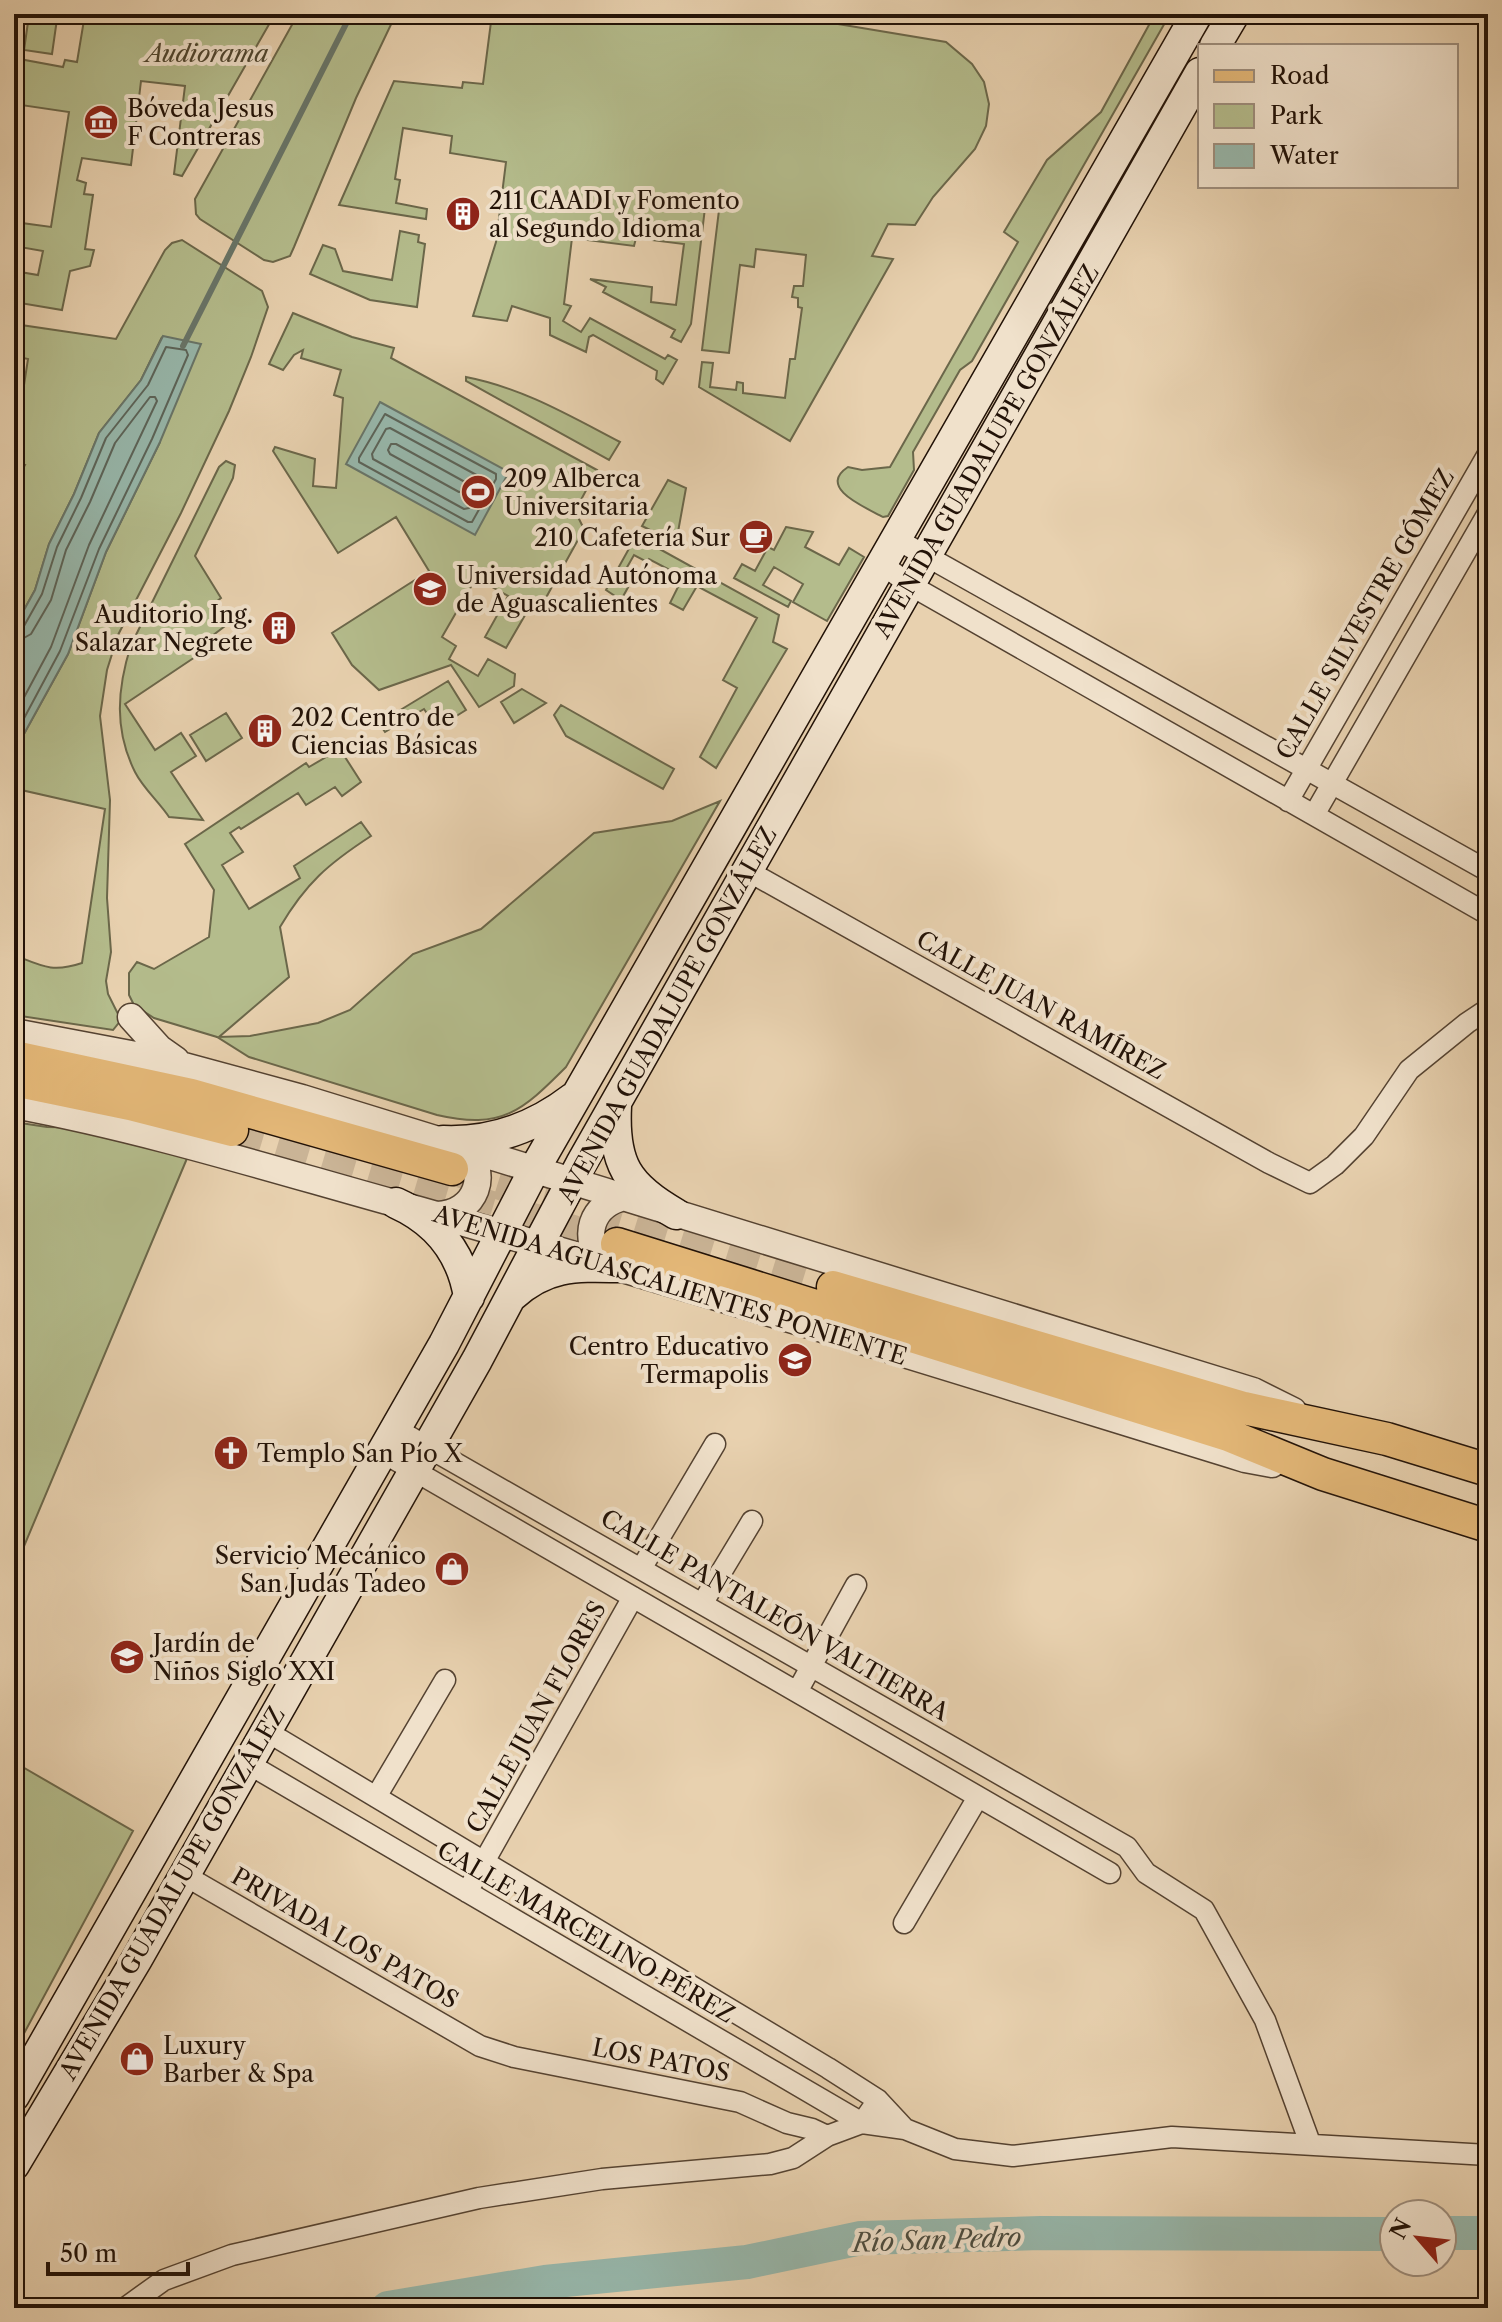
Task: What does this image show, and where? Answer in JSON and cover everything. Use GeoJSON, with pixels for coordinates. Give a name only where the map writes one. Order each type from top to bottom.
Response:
{"type":"FeatureCollection","features":[{"type":"Feature","properties":{"kind":"main road","name":"AVENIDA GUADALUPE GONZÁLEZ"},"geometry":{"type":"LineString","coordinates":[[14,2096],[389,1440],[469,1297],[534,1170],[1197,14]]}},
{"type":"Feature","properties":{"kind":"main road"},"geometry":{"type":"LineString","coordinates":[[1216,44],[1234,14]]}},
{"type":"Feature","properties":{"kind":"main road","name":"AVENIDA GUADALUPE GONZÁLEZ"},"geometry":{"type":"LineString","coordinates":[[14,2165],[266,1731],[572,1181],[1198,77]]}},
{"type":"Feature","properties":{"kind":"main road","name":"AVENIDA AGUASCALIENTES PONIENTE"},"geometry":{"type":"LineString","coordinates":[[14,1057],[452,1152]]}},
{"type":"Feature","properties":{"kind":"main road"},"geometry":{"type":"LineString","coordinates":[[14,1080],[130,1104],[232,1130]]}},
{"type":"Feature","properties":{"kind":"main road"},"geometry":{"type":"LineString","coordinates":[[452,1152],[480,1140],[516,1131],[546,1117],[578,1094]]}},
{"type":"Feature","properties":{"kind":"main road"},"geometry":{"type":"LineString","coordinates":[[616,1103],[616,1141],[627,1171],[647,1197],[676,1214]]}},
{"type":"Feature","properties":{"kind":"main road"},"geometry":{"type":"LineString","coordinates":[[396,1203],[425,1220],[449,1244],[462,1269],[469,1297]]}},
{"type":"Feature","properties":{"kind":"main road"},"geometry":{"type":"LineString","coordinates":[[510,1297],[523,1285],[556,1270],[612,1258]]}},
{"type":"Feature","properties":{"kind":"main road","name":"AVENIDA AGUASCALIENTES PONIENTE"},"geometry":{"type":"LineString","coordinates":[[612,1258],[1228,1435],[1323,1474],[1488,1526]]}},
{"type":"Feature","properties":{"kind":"main road","name":"AVENIDA AGUASCALIENTES PONIENTE"},"geometry":{"type":"LineString","coordinates":[[833,1287],[1244,1408],[1387,1439],[1488,1470]]}},
{"type":"Feature","properties":{"kind":"street","name":"CALLE SILVESTRE GÓMEZ"},"geometry":{"type":"LineString","coordinates":[[1288,801],[1488,454]]}},
{"type":"Feature","properties":{"kind":"street"},"geometry":{"type":"LineString","coordinates":[[1314,815],[1488,513]]}},
{"type":"Feature","properties":{"kind":"street"},"geometry":{"type":"LineString","coordinates":[[889,552],[927,555],[1488,871]]}},
{"type":"Feature","properties":{"kind":"street"},"geometry":{"type":"LineString","coordinates":[[889,552],[910,585],[1484,912],[1488,910]]}},
{"type":"Feature","properties":{"kind":"street"},"geometry":{"type":"LineString","coordinates":[[1411,587],[1437,601]]}},
{"type":"Feature","properties":{"kind":"street","name":"CALLE JUAN RAMÍREZ"},"geometry":{"type":"LineString","coordinates":[[748,871],[1269,1163],[1310,1183],[1335,1165],[1364,1136],[1409,1070],[1488,1009]]}},
{"type":"Feature","properties":{"kind":"street"},"geometry":{"type":"LineString","coordinates":[[131,1017],[159,1048],[190,1067]]}},
{"type":"Feature","properties":{"kind":"street","name":"AVENIDA AGUASCALIENTES PONIENTE"},"geometry":{"type":"LineString","coordinates":[[14,1032],[190,1067],[452,1152],[572,1181],[1253,1391],[1314,1422]]}},
{"type":"Feature","properties":{"kind":"street","name":"AVENIDA AGUASCALIENTES PONIENTE"},"geometry":{"type":"LineString","coordinates":[[14,1105],[223,1154],[539,1243],[612,1258]]}},
{"type":"Feature","properties":{"kind":"street"},"geometry":{"type":"LineString","coordinates":[[437,1215],[455,1212],[470,1201],[478,1185],[474,1160],[452,1152]]}},
{"type":"Feature","properties":{"kind":"street"},"geometry":{"type":"LineString","coordinates":[[612,1258],[592,1246],[591,1226],[600,1209],[624,1197]]}},
{"type":"Feature","properties":{"kind":"street","name":"CALLE PANTALEÓN VALTIERRA"},"geometry":{"type":"LineString","coordinates":[[389,1440],[633,1597],[1110,1873]]}},
{"type":"Feature","properties":{"kind":"street"},"geometry":{"type":"LineString","coordinates":[[641,1569],[715,1444]]}},
{"type":"Feature","properties":{"kind":"street","name":"CALLE PANTALEÓN VALTIERRA"},"geometry":{"type":"LineString","coordinates":[[419,1458],[641,1569],[1127,1847]]}},
{"type":"Feature","properties":{"kind":"street"},"geometry":{"type":"LineString","coordinates":[[702,1604],[752,1521]]}},
{"type":"Feature","properties":{"kind":"street"},"geometry":{"type":"LineString","coordinates":[[797,1692],[856,1585]]}},
{"type":"Feature","properties":{"kind":"street","name":"CALLE JUAN FLORES"},"geometry":{"type":"LineString","coordinates":[[467,1892],[633,1597]]}},
{"type":"Feature","properties":{"kind":"street"},"geometry":{"type":"LineString","coordinates":[[376,1797],[445,1680]]}},
{"type":"Feature","properties":{"kind":"street","name":"CALLE MARCELINO PÉREZ"},"geometry":{"type":"LineString","coordinates":[[266,1731],[878,2100],[905,2129]]}},
{"type":"Feature","properties":{"kind":"street","name":"CALLE MARCELINO PÉREZ"},"geometry":{"type":"LineString","coordinates":[[247,1763],[862,2123],[905,2129],[955,2149],[1013,2156],[1172,2137],[1488,2155]]}},
{"type":"Feature","properties":{"kind":"street"},"geometry":{"type":"LineString","coordinates":[[904,1923],[978,1797]]}},
{"type":"Feature","properties":{"kind":"street"},"geometry":{"type":"LineString","coordinates":[[1110,1873],[1127,1847],[1146,1873],[1204,1910],[1265,2020],[1310,2143]]}},
{"type":"Feature","properties":{"kind":"street"},"geometry":{"type":"LineString","coordinates":[[1110,1873],[1146,1873]]}},
{"type":"Feature","properties":{"kind":"street","name":"PRIVADA LOS PATOS"},"geometry":{"type":"LineString","coordinates":[[184,1875],[480,2046]]}},
{"type":"Feature","properties":{"kind":"street","name":"LOS PATOS"},"geometry":{"type":"LineString","coordinates":[[480,2046],[514,2057],[740,2102],[787,2123],[827,2136]]}},
{"type":"Feature","properties":{"kind":"street"},"geometry":{"type":"LineString","coordinates":[[125,2308],[164,2280],[232,2255],[479,2198],[602,2179],[770,2164],[793,2158],[827,2136],[862,2123],[878,2100]]}},
{"type":"Feature","properties":{"kind":"green space","name":"Audiorama"},"geometry":{"type":"Polygon","coordinates":[[[85,14],[275,14],[182,176],[174,174],[185,86],[141,81],[131,165],[82,158],[77,180],[86,183],[84,194],[93,195],[85,249],[94,250],[90,266],[70,271],[62,310],[14,302],[14,271],[38,275],[43,251],[14,246],[14,222],[51,227],[69,112],[14,104],[14,58],[63,67],[65,60],[77,62],[85,14]]]}},
{"type":"Feature","properties":{"kind":"green space"},"geometry":{"type":"Polygon","coordinates":[[[298,14],[396,14],[356,98],[290,256],[273,262],[264,260],[200,219],[196,214],[195,199],[298,14]]]}},
{"type":"Feature","properties":{"kind":"green space"},"geometry":{"type":"Polygon","coordinates":[[[492,14],[778,14],[946,42],[972,64],[984,82],[989,104],[986,126],[975,149],[933,197],[915,225],[888,224],[872,256],[893,259],[790,441],[699,387],[702,362],[713,363],[710,387],[736,390],[737,382],[743,383],[743,393],[785,398],[790,359],[795,359],[802,308],[798,307],[798,298],[792,297],[794,286],[803,286],[806,255],[756,249],[754,267],[740,265],[729,353],[702,350],[719,210],[705,208],[691,324],[681,342],[671,337],[675,330],[603,292],[606,287],[590,279],[652,287],[651,302],[676,305],[684,244],[636,238],[634,246],[572,238],[564,304],[571,306],[563,321],[581,332],[590,318],[665,359],[668,355],[677,360],[663,384],[656,379],[657,371],[593,335],[589,337],[586,352],[550,335],[550,318],[512,306],[507,321],[473,316],[496,242],[506,162],[450,153],[452,136],[403,128],[395,179],[400,180],[396,203],[427,209],[426,219],[339,205],[394,81],[462,88],[463,82],[483,84],[492,14]]]}},
{"type":"Feature","properties":{"kind":"green space"},"geometry":{"type":"Polygon","coordinates":[[[1155,14],[1170,14],[972,361],[960,370],[913,452],[914,470],[888,516],[883,517],[856,503],[841,490],[838,482],[840,475],[848,467],[862,470],[890,467],[1018,242],[1004,232],[1047,160],[1101,112],[1155,14]]]}},
{"type":"Feature","properties":{"kind":"green space"},"geometry":{"type":"Polygon","coordinates":[[[29,15],[57,19],[52,54],[24,50],[29,15]]]}},
{"type":"Feature","properties":{"kind":"green space"},"geometry":{"type":"Polygon","coordinates":[[[400,231],[419,235],[418,242],[425,244],[417,307],[370,300],[310,274],[323,245],[335,249],[343,271],[392,280],[400,231]]]}},
{"type":"Feature","properties":{"kind":"green space"},"geometry":{"type":"Polygon","coordinates":[[[182,240],[262,291],[268,307],[229,411],[118,635],[107,670],[100,716],[110,800],[107,898],[111,952],[106,981],[108,994],[121,1020],[113,1030],[14,1015],[14,955],[55,968],[82,963],[105,809],[21,790],[14,804],[14,752],[68,654],[106,552],[160,442],[162,337],[141,380],[99,433],[49,544],[35,590],[14,628],[14,485],[25,465],[14,462],[14,450],[28,359],[14,356],[14,324],[116,339],[165,250],[172,243],[182,240]]]}},
{"type":"Feature","properties":{"kind":"green space"},"geometry":{"type":"Polygon","coordinates":[[[293,313],[352,337],[394,348],[391,358],[597,470],[575,511],[584,529],[543,603],[535,598],[506,648],[485,637],[508,596],[476,578],[442,637],[456,646],[449,659],[478,676],[488,659],[515,674],[514,686],[479,707],[451,665],[379,690],[352,665],[332,633],[429,571],[396,517],[338,553],[273,451],[275,447],[315,459],[313,486],[336,488],[343,398],[334,395],[341,370],[301,358],[303,350],[294,355],[283,370],[269,364],[293,313]]]}},
{"type":"Feature","properties":{"kind":"green space"},"geometry":{"type":"Polygon","coordinates":[[[466,377],[527,396],[620,442],[609,460],[466,381],[466,377]]]}},
{"type":"Feature","properties":{"kind":"green space"},"geometry":{"type":"Polygon","coordinates":[[[226,461],[235,465],[233,478],[195,556],[221,598],[211,606],[225,626],[212,636],[216,643],[125,704],[155,750],[181,733],[196,756],[171,772],[203,820],[169,817],[138,778],[128,756],[121,725],[123,678],[131,645],[219,467],[226,461]]]}},
{"type":"Feature","properties":{"kind":"green space"},"geometry":{"type":"Polygon","coordinates":[[[668,480],[686,488],[676,543],[642,526],[668,480]]]}},
{"type":"Feature","properties":{"kind":"green space"},"geometry":{"type":"Polygon","coordinates":[[[786,527],[813,532],[805,547],[839,565],[849,548],[864,557],[827,621],[793,602],[803,584],[774,567],[763,585],[791,601],[788,607],[734,578],[742,564],[755,571],[768,547],[774,550],[786,527]]]}},
{"type":"Feature","properties":{"kind":"green space"},"geometry":{"type":"Polygon","coordinates":[[[636,536],[779,615],[773,642],[787,649],[716,768],[700,757],[737,688],[723,680],[757,618],[697,586],[683,610],[670,603],[683,577],[649,559],[647,562],[634,555],[622,576],[631,582],[621,600],[606,590],[636,536]]]}},
{"type":"Feature","properties":{"kind":"green space"},"geometry":{"type":"Polygon","coordinates":[[[448,681],[466,710],[437,728],[424,709],[385,732],[379,723],[448,681]]]}},
{"type":"Feature","properties":{"kind":"green space"},"geometry":{"type":"Polygon","coordinates":[[[522,689],[546,703],[514,723],[501,702],[522,689]]]}},
{"type":"Feature","properties":{"kind":"green space"},"geometry":{"type":"Polygon","coordinates":[[[561,705],[674,769],[663,789],[566,736],[554,715],[561,705]]]}},
{"type":"Feature","properties":{"kind":"green space"},"geometry":{"type":"Polygon","coordinates":[[[226,713],[242,738],[206,761],[190,735],[226,713]]]}},
{"type":"Feature","properties":{"kind":"green space"},"geometry":{"type":"Polygon","coordinates":[[[345,746],[350,754],[345,757],[361,782],[342,796],[335,787],[306,805],[298,793],[230,833],[243,852],[222,865],[249,909],[300,878],[294,866],[361,822],[371,836],[330,865],[299,898],[280,927],[289,977],[219,1037],[250,1036],[318,1023],[350,1010],[413,954],[481,929],[594,833],[672,821],[720,801],[566,1067],[536,1095],[509,1113],[478,1120],[437,1115],[249,1057],[217,1037],[154,1018],[134,1005],[129,995],[129,973],[137,962],[154,969],[209,937],[214,890],[185,844],[306,763],[309,767],[345,746]]]}},
{"type":"Feature","properties":{"kind":"green space"},"geometry":{"type":"Polygon","coordinates":[[[14,1122],[47,1127],[99,1128],[188,1156],[14,1570],[14,1122]]]}},
{"type":"Feature","properties":{"kind":"green space"},"geometry":{"type":"Polygon","coordinates":[[[14,1762],[133,1831],[14,2052],[14,1762]]]}},
{"type":"Feature","properties":{"kind":"water"},"geometry":{"type":"Polygon","coordinates":[[[163,336],[201,344],[160,442],[106,552],[68,654],[14,752],[14,628],[35,590],[49,544],[99,433],[141,380],[163,336]]]}},
{"type":"Feature","properties":{"kind":"water"},"geometry":{"type":"Polygon","coordinates":[[[380,402],[509,472],[475,535],[346,464],[380,402]]]}},
{"type":"Feature","properties":{"kind":"waterway"},"geometry":{"type":"LineString","coordinates":[[183,346],[351,14]]}},
{"type":"Feature","properties":{"kind":"waterway","name":"Río San Pedro"},"geometry":{"type":"LineString","coordinates":[[388,2308],[545,2282],[747,2262],[861,2238],[1041,2233],[1378,2234]]}},
{"type":"Feature","properties":{"kind":"waterway","name":"Río San Pedro"},"geometry":{"type":"LineString","coordinates":[[1458,2233],[1488,2233]]}},
{"type":"Feature","properties":{"kind":"tunnel"},"geometry":{"type":"LineString","coordinates":[[232,1130],[617,1244]]}},
{"type":"Feature","properties":{"kind":"tunnel"},"geometry":{"type":"LineString","coordinates":[[452,1169],[833,1287]]}},
{"type":"Feature","properties":{"kind":"place","name":"Bóveda Jesus F Contreras"},"geometry":{"type":"Point","coordinates":[101,122]}},
{"type":"Feature","properties":{"kind":"place","name":"211 CAADI y Fomento al Segundo Idioma"},"geometry":{"type":"Point","coordinates":[463,214]}},
{"type":"Feature","properties":{"kind":"place","name":"209 Alberca Universitaria"},"geometry":{"type":"Point","coordinates":[478,492]}},
{"type":"Feature","properties":{"kind":"place","name":"210 Cafetería Sur"},"geometry":{"type":"Point","coordinates":[756,537]}},
{"type":"Feature","properties":{"kind":"place","name":"Universidad Autónoma de Aguascalientes"},"geometry":{"type":"Point","coordinates":[430,589]}},
{"type":"Feature","properties":{"kind":"place","name":"Auditorio Ing. Salazar Negrete"},"geometry":{"type":"Point","coordinates":[279,628]}},
{"type":"Feature","properties":{"kind":"place","name":"202 Centro de Ciencias Básicas"},"geometry":{"type":"Point","coordinates":[265,731]}},
{"type":"Feature","properties":{"kind":"place","name":"Centro Educativo Termapolis"},"geometry":{"type":"Point","coordinates":[795,1360]}},
{"type":"Feature","properties":{"kind":"place","name":"Templo San Pío X"},"geometry":{"type":"Point","coordinates":[231,1453]}},
{"type":"Feature","properties":{"kind":"place","name":"Servicio Mecánico San Judas Tadeo"},"geometry":{"type":"Point","coordinates":[452,1569]}},
{"type":"Feature","properties":{"kind":"place","name":"Jardín de Niños Siglo XXI"},"geometry":{"type":"Point","coordinates":[127,1657]}},
{"type":"Feature","properties":{"kind":"place","name":"Luxury Barber & Spa"},"geometry":{"type":"Point","coordinates":[137,2059]}}]}
